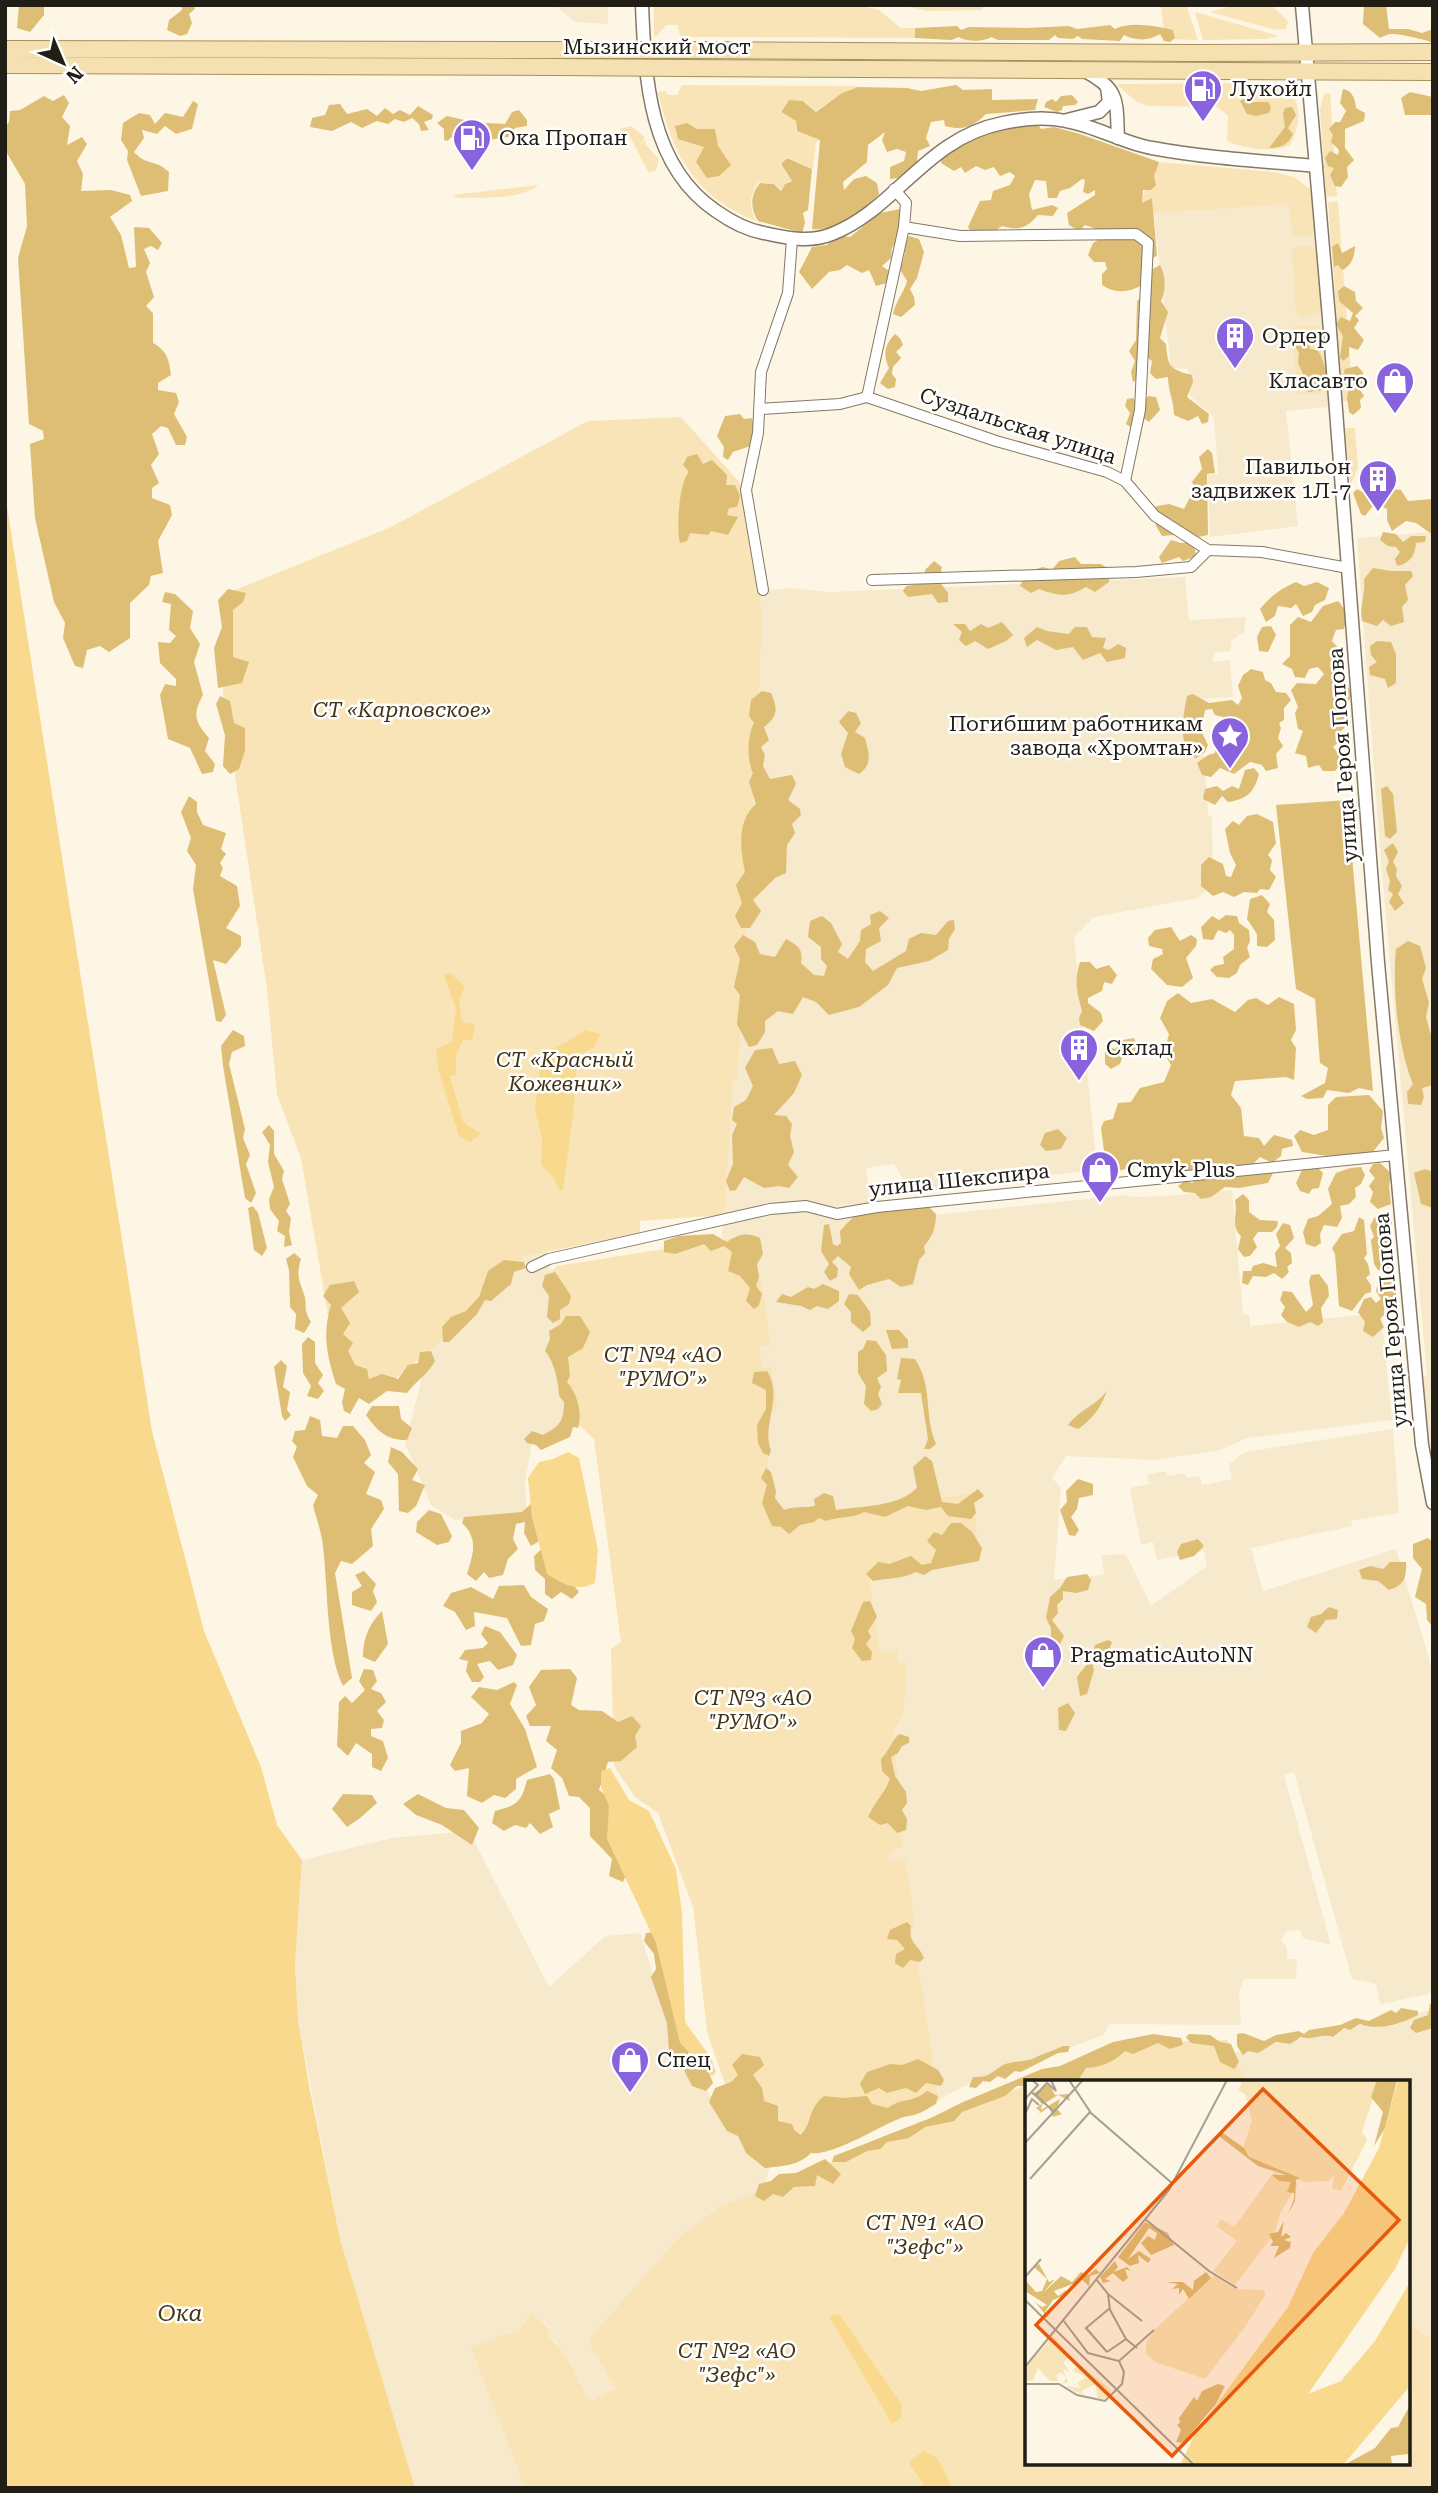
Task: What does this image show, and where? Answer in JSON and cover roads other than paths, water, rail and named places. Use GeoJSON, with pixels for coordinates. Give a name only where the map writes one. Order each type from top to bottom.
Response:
{"type":"FeatureCollection","features":[{"type":"Feature","properties":{"kind":"main road","name":"Мызинский мост"},"geometry":{"type":"LineString","coordinates":[[5,49],[174,58],[556,67],[1433,72]]}},
{"type":"Feature","properties":{"kind":"main road","name":"Мызинский мост"},"geometry":{"type":"LineString","coordinates":[[5,65],[174,58],[558,50],[1433,52]]}},
{"type":"Feature","properties":{"kind":"street"},"geometry":{"type":"LineString","coordinates":[[642,5],[648,91],[657,128],[679,177],[707,205],[754,232],[792,239],[831,235],[856,221],[937,152],[987,127],[1004,122],[1034,119],[1066,121],[1148,148],[1316,166]]}},
{"type":"Feature","properties":{"kind":"street","name":"улица Героя Попова"},"geometry":{"type":"LineString","coordinates":[[1302,5],[1378,963],[1422,1445],[1433,1501]]}},
{"type":"Feature","properties":{"kind":"street"},"geometry":{"type":"LineString","coordinates":[[1081,69],[1100,79],[1115,96],[1118,138]]}},
{"type":"Feature","properties":{"kind":"street"},"geometry":{"type":"LineString","coordinates":[[1066,121],[1098,112],[1109,102],[1107,87]]}},
{"type":"Feature","properties":{"kind":"street"},"geometry":{"type":"LineString","coordinates":[[760,409],[840,404],[867,397],[904,227],[906,203],[894,189]]}},
{"type":"Feature","properties":{"kind":"street"},"geometry":{"type":"LineString","coordinates":[[904,227],[960,236],[1136,234],[1148,243],[1140,411],[1125,481]]}},
{"type":"Feature","properties":{"kind":"street"},"geometry":{"type":"LineString","coordinates":[[763,590],[746,489],[758,433],[761,372],[788,293],[792,239]]}},
{"type":"Feature","properties":{"kind":"street","name":"Суздальская улица"},"geometry":{"type":"LineString","coordinates":[[867,397],[996,441],[1107,472],[1125,481],[1155,516],[1208,550]]}},
{"type":"Feature","properties":{"kind":"street"},"geometry":{"type":"LineString","coordinates":[[872,580],[1136,572],[1191,567],[1208,550],[1262,552],[1348,568]]}},
{"type":"Feature","properties":{"kind":"street","name":"улица Шекспира"},"geometry":{"type":"LineString","coordinates":[[532,1267],[549,1259],[770,1209],[806,1206],[837,1213],[1396,1155]]}},
{"type":"Feature","properties":{"kind":"water","name":"Ока"},"geometry":{"type":"Polygon","coordinates":[[[5,494],[152,1431],[204,1631],[261,1767],[277,1825],[302,1860],[295,1964],[298,2020],[309,2085],[340,2239],[415,2488],[5,2488],[5,494]]]}},
{"type":"Feature","properties":{"kind":"water"},"geometry":{"type":"Polygon","coordinates":[[[449,972],[465,987],[459,1000],[462,1022],[475,1024],[472,1040],[463,1040],[456,1055],[456,1075],[450,1076],[463,1122],[481,1134],[470,1142],[459,1136],[438,1069],[436,1049],[452,1042],[456,1009],[444,975],[449,972]]]}},
{"type":"Feature","properties":{"kind":"water"},"geometry":{"type":"Polygon","coordinates":[[[585,1030],[600,1034],[594,1047],[577,1057],[563,1190],[559,1190],[554,1178],[541,1165],[542,1138],[535,1109],[537,1082],[544,1052],[585,1030]]]}},
{"type":"Feature","properties":{"kind":"water"},"geometry":{"type":"Polygon","coordinates":[[[568,1452],[579,1458],[598,1550],[595,1583],[582,1587],[565,1584],[547,1574],[532,1518],[528,1478],[539,1462],[568,1452]]]}},
{"type":"Feature","properties":{"kind":"water"},"geometry":{"type":"Polygon","coordinates":[[[610,1768],[629,1800],[649,1811],[676,1869],[682,1913],[685,2022],[711,2058],[716,2072],[712,2076],[680,2043],[656,1943],[607,1839],[609,1806],[601,1787],[601,1771],[610,1768]]]}},
{"type":"Feature","properties":{"kind":"water"},"geometry":{"type":"Polygon","coordinates":[[[839,2314],[902,2405],[901,2418],[892,2424],[829,2316],[839,2314]]]}},
{"type":"Feature","properties":{"kind":"water"},"geometry":{"type":"Polygon","coordinates":[[[924,2450],[938,2459],[952,2488],[923,2488],[923,2483],[909,2463],[924,2450]]]}},
{"type":"Feature","properties":{"kind":"place","name":"Лукойл"},"geometry":{"type":"Point","coordinates":[1203,123]}},
{"type":"Feature","properties":{"kind":"place","name":"Ока Пропан"},"geometry":{"type":"Point","coordinates":[472,172]}},
{"type":"Feature","properties":{"kind":"place","name":"Ордер"},"geometry":{"type":"Point","coordinates":[1235,370]}},
{"type":"Feature","properties":{"kind":"place","name":"Класавто"},"geometry":{"type":"Point","coordinates":[1395,415]}},
{"type":"Feature","properties":{"kind":"place","name":"Павильон задвижек 1Л-7"},"geometry":{"type":"Point","coordinates":[1378,513]}},
{"type":"Feature","properties":{"kind":"place","name":"Погибшим работникам завода «Хромтан»"},"geometry":{"type":"Point","coordinates":[1230,770]}},
{"type":"Feature","properties":{"kind":"place","name":"Склад"},"geometry":{"type":"Point","coordinates":[1079,1082]}},
{"type":"Feature","properties":{"kind":"place","name":"Cmyk Plus"},"geometry":{"type":"Point","coordinates":[1100,1204]}},
{"type":"Feature","properties":{"kind":"place","name":"PragmaticAutoNN"},"geometry":{"type":"Point","coordinates":[1043,1689]}},
{"type":"Feature","properties":{"kind":"place","name":"Спец"},"geometry":{"type":"Point","coordinates":[630,2094]}},
{"type":"Feature","properties":{"kind":"park label","name":"СТ «Карповское»"},"geometry":{"type":"Point","coordinates":[402,710]}},
{"type":"Feature","properties":{"kind":"park label","name":"СТ «Красный Кожевник»"},"geometry":{"type":"Point","coordinates":[565,1072]}},
{"type":"Feature","properties":{"kind":"park label","name":"СТ №4 «АО \"РУМО\"»"},"geometry":{"type":"Point","coordinates":[663,1367]}},
{"type":"Feature","properties":{"kind":"park label","name":"СТ №3 «АО \"РУМО\"»"},"geometry":{"type":"Point","coordinates":[753,1710]}},
{"type":"Feature","properties":{"kind":"park label","name":"СТ №1 «АО \"Зефс\"»"},"geometry":{"type":"Point","coordinates":[925,2235]}},
{"type":"Feature","properties":{"kind":"park label","name":"СТ №2 «АО \"Зефс\"»"},"geometry":{"type":"Point","coordinates":[737,2363]}}]}
